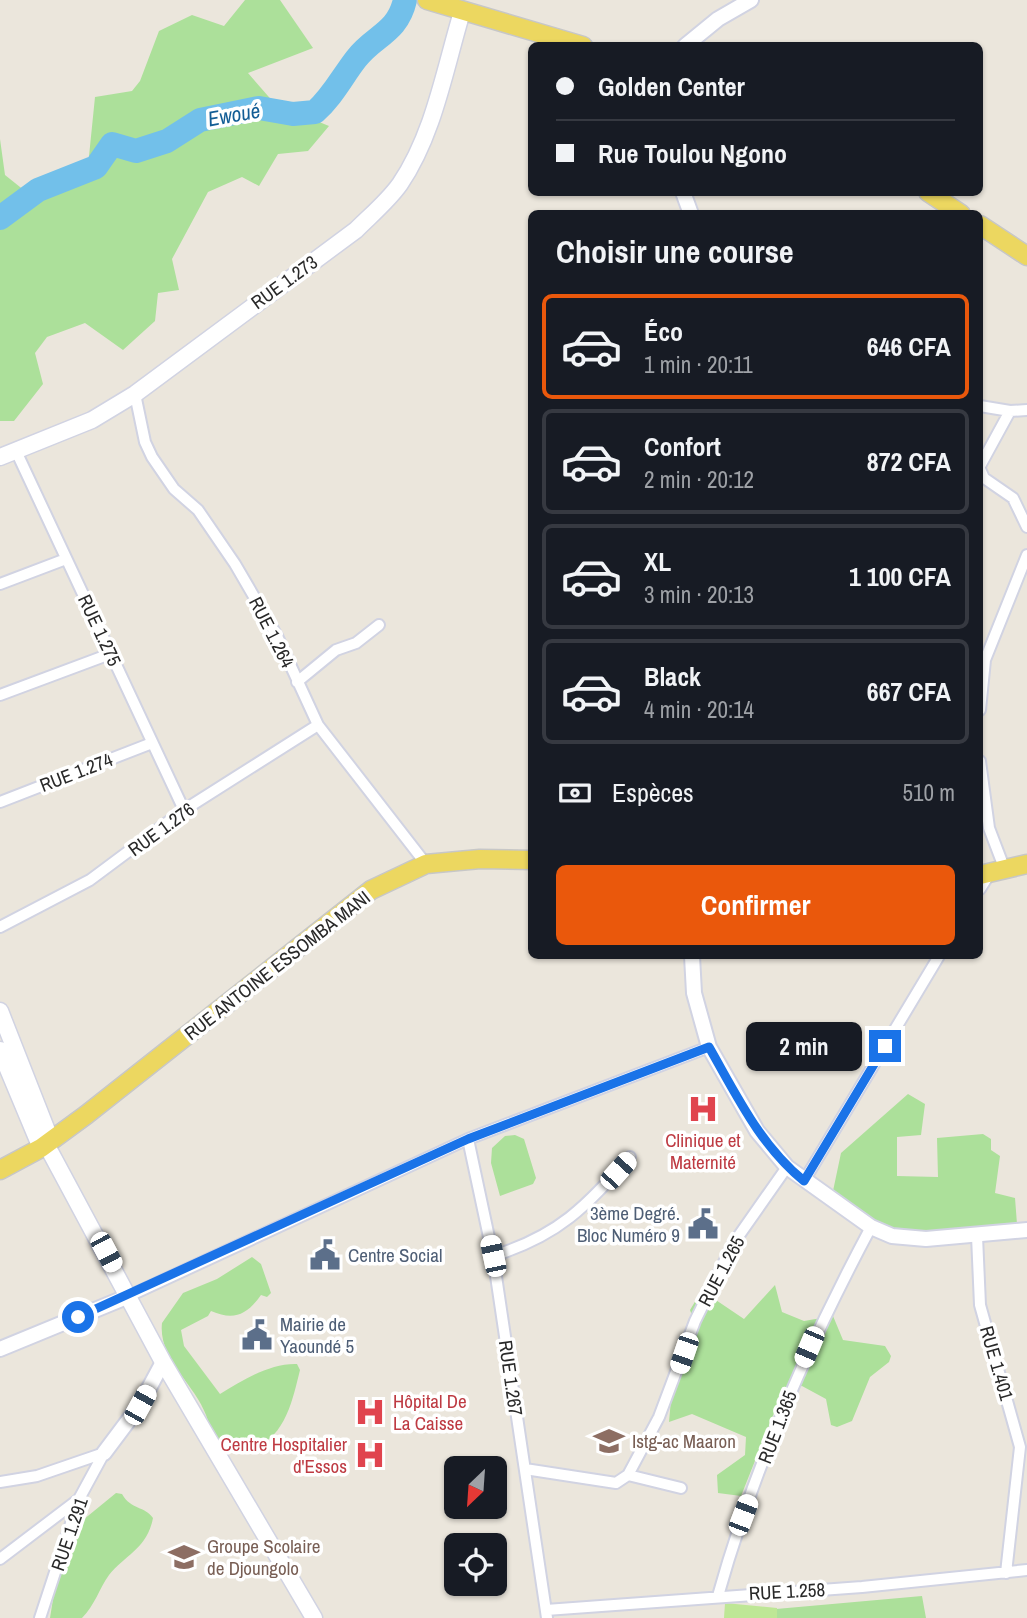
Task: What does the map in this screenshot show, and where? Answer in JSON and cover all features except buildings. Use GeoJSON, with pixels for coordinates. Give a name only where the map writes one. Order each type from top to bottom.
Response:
{"type":"FeatureCollection","features":[{"type":"Feature","properties":{"kind":"main road"},"geometry":{"type":"LineString","coordinates":[[427,0],[569,42]]}},
{"type":"Feature","properties":{"kind":"main road","name":"RUE 1.273"},"geometry":{"type":"LineString","coordinates":[[0,457],[92,420],[135,394],[356,230],[386,202],[410,168],[429,122],[462,12]]}},
{"type":"Feature","properties":{"kind":"main road"},"geometry":{"type":"LineString","coordinates":[[934,196],[955,210]]}},
{"type":"Feature","properties":{"kind":"main road"},"geometry":{"type":"LineString","coordinates":[[983,227],[1027,256]]}},
{"type":"Feature","properties":{"kind":"main road","name":"RUE ANTOINE ESSOMBA MANI"},"geometry":{"type":"LineString","coordinates":[[0,1170],[46,1144],[371,890],[425,864],[480,859],[528,860]]}},
{"type":"Feature","properties":{"kind":"main road"},"geometry":{"type":"LineString","coordinates":[[992,873],[1027,864]]}},
{"type":"Feature","properties":{"kind":"main road"},"geometry":{"type":"LineString","coordinates":[[0,1011],[46,1144]]}},
{"type":"Feature","properties":{"kind":"main road"},"geometry":{"type":"LineString","coordinates":[[0,1049],[46,1144],[163,1362],[314,1618]]}},
{"type":"Feature","properties":{"kind":"street"},"geometry":{"type":"LineString","coordinates":[[690,42],[718,19],[751,0]]}},
{"type":"Feature","properties":{"kind":"street","name":"RUE 1.264"},"geometry":{"type":"LineString","coordinates":[[135,394],[143,434],[152,457],[174,489],[198,510],[235,564],[277,636],[318,725],[425,864]]}},
{"type":"Feature","properties":{"kind":"street"},"geometry":{"type":"LineString","coordinates":[[983,406],[1010,411],[1027,410]]}},
{"type":"Feature","properties":{"kind":"street"},"geometry":{"type":"LineString","coordinates":[[983,461],[1010,411]]}},
{"type":"Feature","properties":{"kind":"street","name":"RUE 1.275"},"geometry":{"type":"LineString","coordinates":[[16,451],[184,810]]}},
{"type":"Feature","properties":{"kind":"street"},"geometry":{"type":"LineString","coordinates":[[983,475],[1013,498],[1027,527]]}},
{"type":"Feature","properties":{"kind":"street"},"geometry":{"type":"LineString","coordinates":[[983,680],[985,660],[1027,555]]}},
{"type":"Feature","properties":{"kind":"street"},"geometry":{"type":"LineString","coordinates":[[0,584],[66,559]]}},
{"type":"Feature","properties":{"kind":"street"},"geometry":{"type":"LineString","coordinates":[[297,682],[336,650],[356,643],[379,625]]}},
{"type":"Feature","properties":{"kind":"street"},"geometry":{"type":"LineString","coordinates":[[0,695],[110,654]]}},
{"type":"Feature","properties":{"kind":"street","name":"RUE 1.276"},"geometry":{"type":"LineString","coordinates":[[0,927],[90,880],[184,810],[318,725]]}},
{"type":"Feature","properties":{"kind":"street","name":"RUE 1.274"},"geometry":{"type":"LineString","coordinates":[[0,802],[152,743]]}},
{"type":"Feature","properties":{"kind":"street"},"geometry":{"type":"LineString","coordinates":[[983,783],[992,873]]}},
{"type":"Feature","properties":{"kind":"street"},"geometry":{"type":"LineString","coordinates":[[692,959],[694,993],[709,1047],[757,1130],[787,1167],[804,1181],[871,1227],[909,1240],[1027,1230]]}},
{"type":"Feature","properties":{"kind":"street"},"geometry":{"type":"LineString","coordinates":[[804,1181],[937,959]]}},
{"type":"Feature","properties":{"kind":"street"},"geometry":{"type":"LineString","coordinates":[[0,1349],[129,1296],[468,1139],[709,1047]]}},
{"type":"Feature","properties":{"kind":"street","name":"RUE 1.267"},"geometry":{"type":"LineString","coordinates":[[468,1139],[493,1256],[547,1614]]}},
{"type":"Feature","properties":{"kind":"street"},"geometry":{"type":"LineString","coordinates":[[493,1256],[527,1245],[562,1226],[630,1157]]}},
{"type":"Feature","properties":{"kind":"street","name":"RUE 1.265"},"geometry":{"type":"LineString","coordinates":[[628,1475],[659,1417],[695,1321],[733,1244],[787,1167]]}},
{"type":"Feature","properties":{"kind":"street","name":"RUE 1.365"},"geometry":{"type":"LineString","coordinates":[[718,1596],[733,1540],[796,1378],[828,1307],[871,1227]]}},
{"type":"Feature","properties":{"kind":"street","name":"RUE 1.401"},"geometry":{"type":"LineString","coordinates":[[977,1236],[981,1305],[1020,1447],[1006,1573]]}},
{"type":"Feature","properties":{"kind":"street"},"geometry":{"type":"LineString","coordinates":[[0,1482],[37,1476],[104,1453],[140,1405],[163,1362]]}},
{"type":"Feature","properties":{"kind":"street","name":"RUE 1.291"},"geometry":{"type":"LineString","coordinates":[[40,1618],[79,1499],[104,1453]]}},
{"type":"Feature","properties":{"kind":"street"},"geometry":{"type":"LineString","coordinates":[[525,1469],[617,1483],[628,1475],[681,1488]]}},
{"type":"Feature","properties":{"kind":"street"},"geometry":{"type":"LineString","coordinates":[[0,1559],[79,1499]]}},
{"type":"Feature","properties":{"kind":"street","name":"RUE 1.258"},"geometry":{"type":"LineString","coordinates":[[547,1614],[718,1596],[862,1587],[1027,1570]]}},
{"type":"Feature","properties":{"kind":"green space"},"geometry":{"type":"Polygon","coordinates":[[[245,0],[280,0],[313,48],[248,73],[275,104],[329,126],[308,151],[278,154],[259,186],[242,177],[208,192],[172,259],[179,290],[158,293],[155,321],[123,350],[85,323],[47,337],[35,353],[43,384],[14,421],[0,421],[0,139],[5,175],[25,191],[88,166],[95,97],[132,91],[140,81],[159,31],[192,15],[224,26],[245,0]]]}},
{"type":"Feature","properties":{"kind":"green space"},"geometry":{"type":"Polygon","coordinates":[[[908,1094],[925,1104],[921,1135],[897,1137],[897,1176],[938,1177],[937,1138],[983,1134],[991,1139],[991,1150],[1000,1156],[995,1193],[1015,1198],[1017,1224],[914,1236],[882,1226],[833,1191],[841,1153],[908,1094]]]}},
{"type":"Feature","properties":{"kind":"green space"},"geometry":{"type":"Polygon","coordinates":[[[515,1135],[524,1139],[536,1178],[533,1184],[500,1196],[491,1163],[492,1148],[505,1136],[515,1135]]]}},
{"type":"Feature","properties":{"kind":"green space"},"geometry":{"type":"Polygon","coordinates":[[[252,1257],[261,1264],[271,1293],[267,1297],[261,1295],[251,1307],[239,1314],[227,1316],[211,1311],[208,1316],[181,1330],[184,1346],[220,1394],[257,1373],[277,1366],[297,1364],[300,1370],[290,1405],[279,1428],[261,1444],[237,1449],[216,1446],[201,1404],[171,1360],[162,1336],[162,1323],[183,1293],[217,1279],[252,1257]]]}},
{"type":"Feature","properties":{"kind":"green space"},"geometry":{"type":"Polygon","coordinates":[[[775,1285],[782,1312],[804,1321],[833,1316],[843,1340],[885,1346],[891,1356],[889,1362],[870,1377],[852,1421],[837,1427],[831,1425],[826,1399],[802,1386],[784,1388],[741,1496],[718,1493],[717,1475],[745,1455],[746,1437],[692,1414],[669,1422],[675,1355],[696,1327],[690,1310],[699,1295],[704,1292],[744,1319],[775,1285]]]}},
{"type":"Feature","properties":{"kind":"green space"},"geometry":{"type":"Polygon","coordinates":[[[116,1493],[122,1494],[130,1503],[153,1518],[146,1537],[109,1575],[82,1618],[50,1618],[54,1593],[83,1520],[116,1493]]]}},
{"type":"Feature","properties":{"kind":"green space"},"geometry":{"type":"Polygon","coordinates":[[[922,1596],[926,1618],[739,1618],[741,1612],[922,1596]]]}},
{"type":"Feature","properties":{"kind":"green space"},"geometry":{"type":"Polygon","coordinates":[[[725,1603],[777,1608],[777,1618],[724,1618],[725,1603]]]}},
{"type":"Feature","properties":{"kind":"waterway","name":"Ewoué"},"geometry":{"type":"LineString","coordinates":[[0,218],[38,190],[96,167],[112,144],[136,151],[167,141],[200,120],[259,108],[293,114],[315,112],[363,51],[391,27],[405,0]]}},
{"type":"Feature","properties":{"kind":"place","name":"Clinique et Maternité"},"geometry":{"type":"Point","coordinates":[703,1109]}},
{"type":"Feature","properties":{"kind":"place","name":"3ème Degré. Bloc Numéro 9"},"geometry":{"type":"Point","coordinates":[703,1224]}},
{"type":"Feature","properties":{"kind":"place","name":"Centre Social"},"geometry":{"type":"Point","coordinates":[325,1255]}},
{"type":"Feature","properties":{"kind":"place","name":"Mairie de Yaoundé 5"},"geometry":{"type":"Point","coordinates":[257,1335]}},
{"type":"Feature","properties":{"kind":"place","name":"Hôpital De La Caisse"},"geometry":{"type":"Point","coordinates":[370,1412]}},
{"type":"Feature","properties":{"kind":"place","name":"Istg-ac Maaron"},"geometry":{"type":"Point","coordinates":[609,1441]}},
{"type":"Feature","properties":{"kind":"place","name":"Centre Hospitalier d'Essos"},"geometry":{"type":"Point","coordinates":[370,1455]}},
{"type":"Feature","properties":{"kind":"place","name":"Groupe Scolaire de Djoungolo"},"geometry":{"type":"Point","coordinates":[184,1557]}},
{"type":"Feature","properties":{"kind":"route"},"geometry":{"type":"LineString","coordinates":[[78,1317],[468,1139],[709,1047],[772,1152],[804,1181],[885,1046]]}}]}
